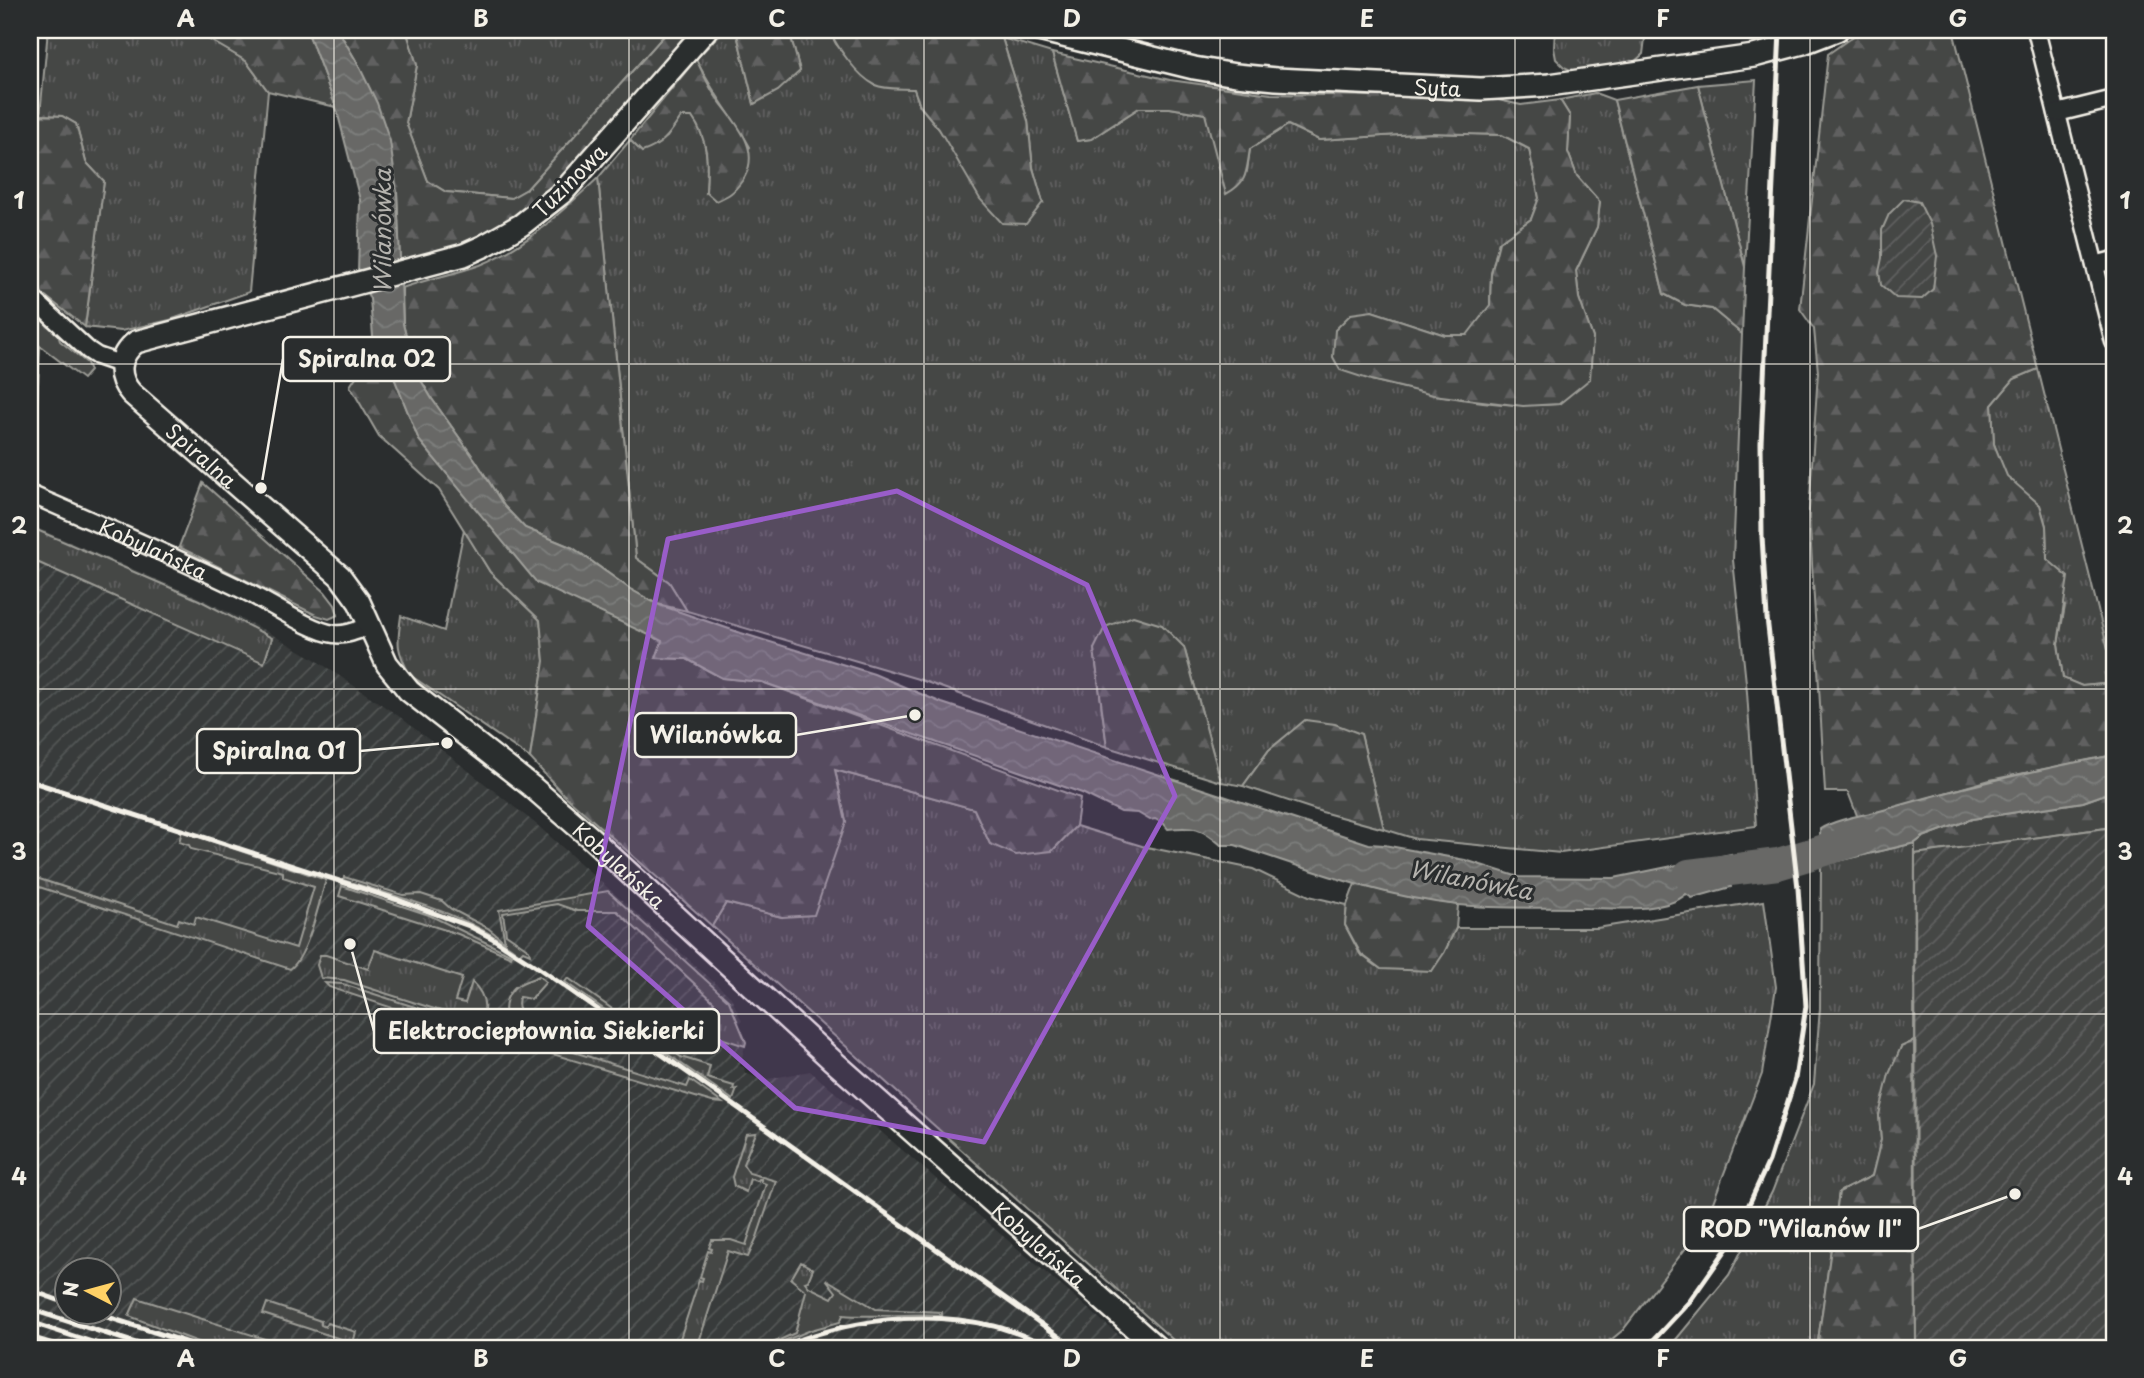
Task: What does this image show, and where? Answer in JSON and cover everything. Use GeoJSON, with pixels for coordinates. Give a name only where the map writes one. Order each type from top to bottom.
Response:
{"type":"FeatureCollection","features":[{"type":"Feature","properties":{"kind":"street","name":"Tuzinowa"},"geometry":{"type":"LineString","coordinates":[[120,365],[130,348],[144,340],[447,261],[484,246],[521,225],[545,208],[575,180],[706,30]]}},
{"type":"Feature","properties":{"kind":"street","name":"Syta"},"geometry":{"type":"LineString","coordinates":[[1038,30],[1194,68],[1236,75],[1481,89],[1549,85],[1754,56],[1803,43],[1837,30]]}},
{"type":"Feature","properties":{"kind":"street"},"geometry":{"type":"LineString","coordinates":[[2036,30],[2114,342]]}},
{"type":"Feature","properties":{"kind":"street"},"geometry":{"type":"LineString","coordinates":[[2057,113],[2114,99]]}},
{"type":"Feature","properties":{"kind":"street"},"geometry":{"type":"LineString","coordinates":[[2095,265],[2114,260]]}},
{"type":"Feature","properties":{"kind":"street"},"geometry":{"type":"LineString","coordinates":[[30,296],[88,350],[120,365]]}},
{"type":"Feature","properties":{"kind":"street","name":"Spiralna"},"geometry":{"type":"LineString","coordinates":[[120,365],[122,379],[131,393],[340,576],[359,603],[370,626]]}},
{"type":"Feature","properties":{"kind":"street","name":"Kobylańska"},"geometry":{"type":"LineString","coordinates":[[30,494],[214,576],[332,634],[345,635],[370,626],[393,673],[409,691],[531,786],[591,838],[815,1045],[1157,1348]]}},
{"type":"Feature","properties":{"kind":"highlighted area"},"geometry":{"type":"Polygon","coordinates":[[[897,491],[1087,585],[1175,796],[984,1142],[795,1108],[588,926],[668,539],[897,491]]]}},
{"type":"Feature","properties":{"kind":"shaded area"},"geometry":{"type":"Polygon","coordinates":[[[30,525],[198,597],[266,631],[313,658],[400,717],[536,824],[731,997],[742,1021],[738,1024],[746,1042],[740,1066],[744,1067],[745,1073],[763,1080],[810,1071],[1134,1348],[30,1348],[30,525]]]}},
{"type":"Feature","properties":{"kind":"green space"},"geometry":{"type":"Polygon","coordinates":[[[48,30],[203,30],[204,36],[246,61],[268,91],[249,292],[170,320],[121,331],[85,327],[104,181],[86,162],[76,124],[62,116],[40,115],[48,30]]]}},
{"type":"Feature","properties":{"kind":"green space"},"geometry":{"type":"Polygon","coordinates":[[[203,30],[307,30],[336,107],[268,91],[246,61],[203,36],[203,30]]]}},
{"type":"Feature","properties":{"kind":"green space"},"geometry":{"type":"Polygon","coordinates":[[[338,30],[406,30],[417,65],[406,123],[428,181],[446,192],[511,198],[527,189],[669,30],[690,30],[567,174],[521,216],[472,244],[400,264],[397,192],[358,64],[338,30]]]}},
{"type":"Feature","properties":{"kind":"green space"},"geometry":{"type":"Polygon","coordinates":[[[406,30],[669,30],[527,189],[511,198],[446,192],[428,181],[406,123],[417,65],[406,30]]]}},
{"type":"Feature","properties":{"kind":"green space"},"geometry":{"type":"Polygon","coordinates":[[[724,30],[736,30],[754,104],[800,71],[789,30],[829,30],[836,44],[875,85],[914,89],[920,106],[957,157],[1043,202],[1033,168],[1028,121],[1002,38],[1052,53],[1077,141],[1091,139],[1139,108],[1170,108],[1206,114],[1247,171],[1250,149],[1288,125],[1319,140],[1431,133],[1502,135],[1529,149],[1539,198],[1531,219],[1499,242],[1491,274],[1490,306],[1467,336],[1445,335],[1372,311],[1371,380],[1441,396],[1488,403],[1559,404],[1593,338],[1579,298],[1576,271],[1597,227],[1600,202],[1577,176],[1568,152],[1570,116],[1560,100],[1595,93],[1614,100],[1664,294],[1685,305],[1712,309],[1742,334],[1733,560],[1747,692],[1756,826],[1561,853],[1416,839],[1384,829],[1361,734],[1306,720],[1269,750],[1243,786],[1221,782],[1184,647],[1094,649],[1107,747],[918,679],[687,611],[669,582],[636,558],[598,178],[630,140],[642,152],[667,137],[681,117],[692,117],[702,134],[707,162],[706,192],[750,147],[696,59],[724,30]]]}},
{"type":"Feature","properties":{"kind":"green space"},"geometry":{"type":"Polygon","coordinates":[[[736,30],[789,30],[800,71],[778,91],[754,104],[736,30]]]}},
{"type":"Feature","properties":{"kind":"green space"},"geometry":{"type":"Polygon","coordinates":[[[829,30],[976,30],[1002,38],[1028,121],[1033,168],[1043,202],[1026,224],[1002,223],[980,199],[939,129],[920,106],[914,89],[884,88],[868,81],[848,60],[829,30]]]}},
{"type":"Feature","properties":{"kind":"green space"},"geometry":{"type":"Polygon","coordinates":[[[1555,30],[1646,30],[1643,54],[1633,63],[1575,72],[1556,59],[1555,30]]]}},
{"type":"Feature","properties":{"kind":"green space"},"geometry":{"type":"Polygon","coordinates":[[[1862,30],[1953,30],[2038,369],[2014,379],[1992,405],[1994,444],[2007,476],[2040,505],[2046,526],[2047,559],[2068,577],[2058,644],[2063,678],[2082,686],[2114,683],[2114,755],[1990,780],[1858,818],[1848,792],[1825,792],[1809,511],[1818,372],[1814,329],[1800,309],[1828,54],[1862,30]]]}},
{"type":"Feature","properties":{"kind":"green space"},"geometry":{"type":"Polygon","coordinates":[[[1052,53],[1170,80],[1271,94],[1489,98],[1521,105],[1560,100],[1570,116],[1568,152],[1577,176],[1600,202],[1597,227],[1576,271],[1579,298],[1593,338],[1590,379],[1559,404],[1523,406],[1433,395],[1371,380],[1340,370],[1333,357],[1335,330],[1351,314],[1372,311],[1445,335],[1467,335],[1490,305],[1491,274],[1499,242],[1531,219],[1539,198],[1529,149],[1502,135],[1431,133],[1319,140],[1288,125],[1250,149],[1242,181],[1226,194],[1205,114],[1170,108],[1139,108],[1091,139],[1077,141],[1052,53]]]}},
{"type":"Feature","properties":{"kind":"green space"},"geometry":{"type":"Polygon","coordinates":[[[696,59],[714,94],[743,135],[750,158],[748,169],[739,185],[716,201],[706,192],[707,162],[704,143],[692,117],[681,117],[665,139],[642,152],[630,140],[696,59]]]}},
{"type":"Feature","properties":{"kind":"green space"},"geometry":{"type":"Polygon","coordinates":[[[1756,80],[1745,267],[1698,85],[1756,80]]]}},
{"type":"Feature","properties":{"kind":"green space"},"geometry":{"type":"Polygon","coordinates":[[[1698,85],[1745,267],[1742,334],[1712,309],[1685,305],[1664,294],[1614,100],[1698,85]]]}},
{"type":"Feature","properties":{"kind":"green space"},"geometry":{"type":"Polygon","coordinates":[[[40,115],[62,116],[76,124],[86,162],[104,181],[85,327],[30,284],[30,213],[40,115]]]}},
{"type":"Feature","properties":{"kind":"green space"},"geometry":{"type":"Polygon","coordinates":[[[598,178],[636,558],[669,582],[687,611],[657,604],[630,589],[573,548],[525,528],[504,506],[432,399],[415,370],[403,324],[402,288],[480,265],[497,257],[543,227],[598,178]]]}},
{"type":"Feature","properties":{"kind":"green space"},"geometry":{"type":"Polygon","coordinates":[[[1904,199],[1919,202],[1930,224],[1937,256],[1933,289],[1922,299],[1896,298],[1881,285],[1879,272],[1882,230],[1889,214],[1904,199]]]}},
{"type":"Feature","properties":{"kind":"green space"},"geometry":{"type":"Polygon","coordinates":[[[30,305],[57,331],[60,341],[87,363],[90,371],[83,379],[40,346],[33,481],[30,479],[30,305]]]}},
{"type":"Feature","properties":{"kind":"green space"},"geometry":{"type":"Polygon","coordinates":[[[374,349],[387,360],[419,440],[537,582],[663,641],[656,658],[687,659],[722,678],[762,682],[1080,798],[1076,826],[1052,851],[1016,855],[990,844],[974,809],[835,770],[846,822],[814,915],[782,917],[726,903],[712,926],[563,794],[530,758],[544,661],[540,620],[490,572],[439,490],[379,436],[350,386],[374,349]]]}},
{"type":"Feature","properties":{"kind":"green space"},"geometry":{"type":"Polygon","coordinates":[[[2038,369],[2114,674],[2114,683],[2082,686],[2063,679],[2058,644],[2065,606],[2047,559],[2046,526],[2040,505],[2006,476],[1994,444],[1992,405],[2014,379],[2038,369]]]}},
{"type":"Feature","properties":{"kind":"green space"},"geometry":{"type":"Polygon","coordinates":[[[203,483],[325,592],[335,605],[338,615],[329,619],[316,615],[179,547],[203,483]]]}},
{"type":"Feature","properties":{"kind":"green space"},"geometry":{"type":"Polygon","coordinates":[[[30,527],[199,600],[272,638],[264,663],[30,559],[30,527]]]}},
{"type":"Feature","properties":{"kind":"green space"},"geometry":{"type":"Polygon","coordinates":[[[464,529],[490,572],[540,620],[544,661],[530,758],[410,675],[402,659],[398,640],[401,616],[444,631],[464,529]]]}},
{"type":"Feature","properties":{"kind":"green space"},"geometry":{"type":"Polygon","coordinates":[[[1133,616],[1162,625],[1184,647],[1221,782],[1107,747],[1094,649],[1105,627],[1133,616]]]}},
{"type":"Feature","properties":{"kind":"green space"},"geometry":{"type":"Polygon","coordinates":[[[1305,720],[1335,724],[1361,734],[1384,829],[1243,786],[1269,750],[1305,720]]]}},
{"type":"Feature","properties":{"kind":"green space"},"geometry":{"type":"Polygon","coordinates":[[[835,770],[974,809],[990,844],[1052,851],[1076,826],[1142,846],[1253,869],[1309,896],[1347,905],[1345,925],[1360,954],[1381,969],[1444,953],[1456,928],[1597,928],[1764,901],[1776,987],[1762,1074],[1705,1223],[1623,1330],[1601,1348],[1182,1348],[712,926],[726,903],[782,917],[846,822],[835,770]]]}},
{"type":"Feature","properties":{"kind":"green space"},"geometry":{"type":"Polygon","coordinates":[[[2114,791],[2114,827],[1915,854],[1915,843],[1923,837],[1972,819],[2083,802],[2114,791]]]}},
{"type":"Feature","properties":{"kind":"green space"},"geometry":{"type":"Polygon","coordinates":[[[2114,827],[2114,1348],[1916,1348],[1915,854],[2114,827]]]}},
{"type":"Feature","properties":{"kind":"green space"},"geometry":{"type":"Polygon","coordinates":[[[182,831],[326,880],[307,941],[290,969],[30,884],[30,876],[177,924],[179,919],[194,924],[196,917],[296,948],[314,887],[283,877],[283,872],[191,849],[189,845],[179,842],[182,831]]]}},
{"type":"Feature","properties":{"kind":"green space"},"geometry":{"type":"Polygon","coordinates":[[[1915,843],[1914,1041],[1901,1047],[1879,1115],[1881,1140],[1872,1176],[1839,1192],[1817,1348],[1669,1348],[1729,1275],[1772,1192],[1814,1084],[1820,1008],[1821,865],[1915,843]]]}},
{"type":"Feature","properties":{"kind":"green space"},"geometry":{"type":"Polygon","coordinates":[[[344,877],[403,895],[421,894],[442,901],[451,909],[488,928],[505,942],[499,910],[608,891],[729,1001],[746,1042],[745,1046],[678,1024],[676,1019],[680,1015],[713,1014],[714,1002],[617,911],[577,911],[557,904],[503,913],[506,934],[529,950],[530,954],[523,951],[520,954],[480,928],[458,918],[343,880],[344,877]]]}},
{"type":"Feature","properties":{"kind":"green space"},"geometry":{"type":"Polygon","coordinates":[[[1355,884],[1458,905],[1456,928],[1432,971],[1381,969],[1361,954],[1345,925],[1347,905],[1355,884]]]}},
{"type":"Feature","properties":{"kind":"green space"},"geometry":{"type":"Polygon","coordinates":[[[342,886],[429,915],[512,955],[511,957],[458,934],[339,896],[342,886]]]}},
{"type":"Feature","properties":{"kind":"green space"},"geometry":{"type":"Polygon","coordinates":[[[375,950],[462,978],[455,1001],[465,1003],[472,982],[483,1000],[484,1012],[481,1018],[469,1027],[447,1013],[344,980],[321,978],[317,965],[320,955],[368,969],[375,950]]]}},
{"type":"Feature","properties":{"kind":"green space"},"geometry":{"type":"Polygon","coordinates":[[[539,976],[546,982],[531,999],[519,997],[525,1037],[687,1087],[690,1080],[722,1103],[516,1043],[507,1023],[505,1009],[508,995],[522,983],[539,976]]]}},
{"type":"Feature","properties":{"kind":"green space"},"geometry":{"type":"Polygon","coordinates":[[[568,978],[681,1057],[710,1066],[707,1078],[734,1086],[733,1090],[737,1089],[733,1100],[565,982],[568,978]]]}},
{"type":"Feature","properties":{"kind":"green space"},"geometry":{"type":"Polygon","coordinates":[[[325,983],[343,984],[446,1017],[464,1029],[456,1029],[329,987],[325,983]]]}},
{"type":"Feature","properties":{"kind":"green space"},"geometry":{"type":"Polygon","coordinates":[[[1914,1041],[1916,1348],[1817,1348],[1839,1192],[1872,1176],[1881,1140],[1879,1115],[1889,1074],[1901,1047],[1914,1041]]]}},
{"type":"Feature","properties":{"kind":"green space"},"geometry":{"type":"Polygon","coordinates":[[[756,1133],[743,1164],[749,1173],[776,1181],[757,1237],[748,1257],[728,1251],[697,1348],[677,1348],[699,1280],[702,1281],[703,1278],[700,1277],[708,1251],[711,1252],[712,1249],[709,1248],[712,1240],[731,1240],[746,1245],[766,1184],[761,1182],[761,1179],[750,1179],[746,1192],[734,1186],[732,1177],[746,1134],[756,1133]]]}},
{"type":"Feature","properties":{"kind":"green space"},"geometry":{"type":"Polygon","coordinates":[[[801,1262],[813,1269],[805,1282],[809,1287],[832,1298],[836,1292],[826,1279],[876,1309],[942,1312],[942,1315],[843,1315],[840,1322],[762,1348],[795,1333],[806,1291],[791,1279],[801,1262]]]}},
{"type":"Feature","properties":{"kind":"green space"},"geometry":{"type":"Polygon","coordinates":[[[137,1298],[293,1348],[214,1348],[129,1316],[137,1298]]]}},
{"type":"Feature","properties":{"kind":"green space"},"geometry":{"type":"Polygon","coordinates":[[[267,1303],[321,1321],[321,1325],[325,1327],[327,1323],[356,1332],[353,1343],[263,1314],[267,1303]]]}},
{"type":"Feature","properties":{"kind":"water"},"geometry":{"type":"Polygon","coordinates":[[[307,30],[338,30],[377,103],[390,141],[397,192],[403,324],[415,370],[504,506],[525,528],[573,548],[630,589],[657,604],[874,674],[942,703],[1369,844],[1465,860],[1519,877],[1614,878],[1731,854],[1731,887],[1692,898],[1686,894],[1677,900],[1653,907],[1624,909],[1474,906],[1401,896],[1345,881],[1235,845],[1221,845],[1197,830],[1168,829],[1155,819],[1150,820],[1138,813],[1121,812],[1082,793],[762,682],[722,678],[687,659],[656,658],[662,641],[537,583],[419,440],[387,360],[374,349],[370,299],[358,273],[360,200],[336,107],[307,30]]]}},
{"type":"Feature","properties":{"kind":"water"},"geometry":{"type":"Polygon","coordinates":[[[2114,755],[2114,791],[2083,802],[1972,819],[1923,837],[1915,843],[1821,865],[1820,829],[1835,822],[2000,779],[2114,755]]]}},
{"type":"Feature","properties":{"kind":"waterway","name":"Wilanówka"},"geometry":{"type":"LineString","coordinates":[[1689,875],[1778,864],[1861,839]]}},
{"type":"Feature","properties":{"kind":"railway"},"geometry":{"type":"LineString","coordinates":[[1646,1348],[1690,1301],[1732,1241],[1769,1161],[1795,1079],[1806,1006],[1798,888],[1767,618],[1762,537],[1761,443],[1780,30]]}},
{"type":"Feature","properties":{"kind":"railway"},"geometry":{"type":"LineString","coordinates":[[30,781],[398,900],[469,926],[492,938],[741,1110],[1075,1348]]}},
{"type":"Feature","properties":{"kind":"railway"},"geometry":{"type":"LineString","coordinates":[[30,1290],[52,1298]]}},
{"type":"Feature","properties":{"kind":"railway"},"geometry":{"type":"LineString","coordinates":[[30,1309],[151,1348]]}},
{"type":"Feature","properties":{"kind":"railway"},"geometry":{"type":"LineString","coordinates":[[778,1348],[830,1330],[912,1318],[939,1318],[994,1326],[1054,1348]]}},
{"type":"Feature","properties":{"kind":"railway"},"geometry":{"type":"LineString","coordinates":[[30,1322],[110,1348]]}},
{"type":"Feature","properties":{"kind":"railway"},"geometry":{"type":"LineString","coordinates":[[122,1322],[204,1348]]}},
{"type":"Feature","properties":{"kind":"railway"},"geometry":{"type":"LineString","coordinates":[[30,1337],[66,1348]]}},
{"type":"Feature","properties":{"kind":"place","name":"Spiralna 02"},"geometry":{"type":"Point","coordinates":[261,488]}},
{"type":"Feature","properties":{"kind":"place","name":"Wilanówka"},"geometry":{"type":"Point","coordinates":[915,715]}},
{"type":"Feature","properties":{"kind":"place","name":"Spiralna 01"},"geometry":{"type":"Point","coordinates":[447,743]}},
{"type":"Feature","properties":{"kind":"place","name":"Elektrociepłownia Siekierki"},"geometry":{"type":"Point","coordinates":[350,944]}},
{"type":"Feature","properties":{"kind":"place","name":"ROD \"Wilanów II\""},"geometry":{"type":"Point","coordinates":[2015,1194]}}]}
